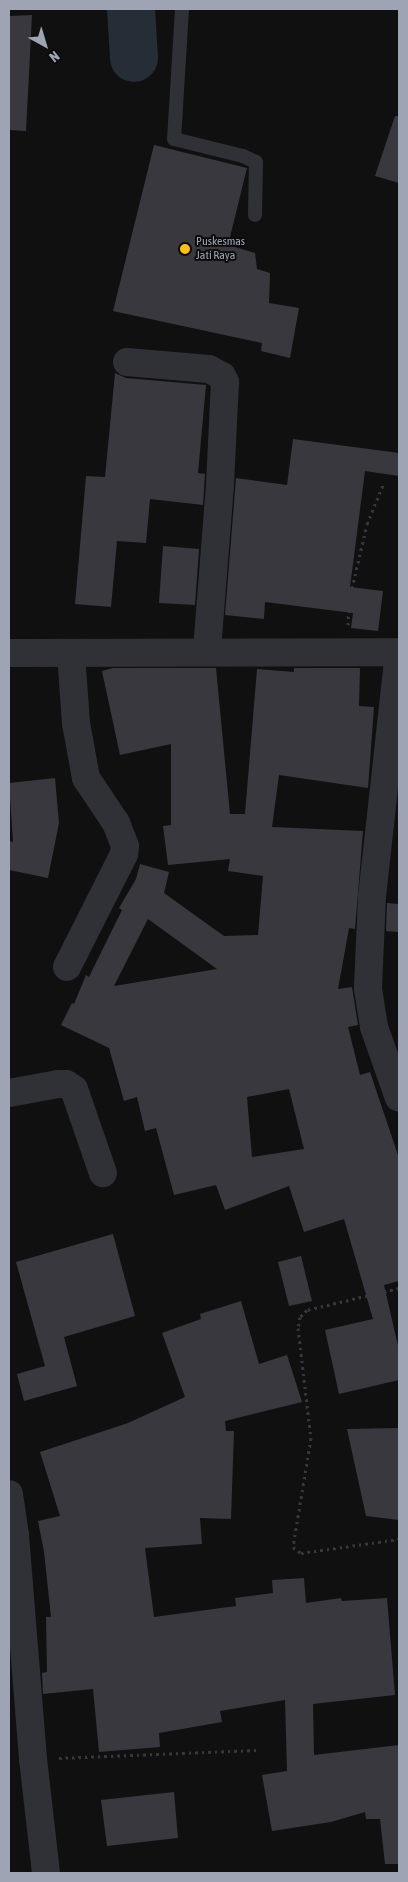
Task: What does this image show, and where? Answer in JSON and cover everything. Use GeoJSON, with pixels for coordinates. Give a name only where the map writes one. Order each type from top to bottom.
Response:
{"type":"FeatureCollection","features":[{"type":"Feature","properties":{"kind":"street"},"geometry":{"type":"LineString","coordinates":[[126,362],[209,369],[222,376],[225,382],[221,476],[207,651]]}},
{"type":"Feature","properties":{"kind":"street"},"geometry":{"type":"LineString","coordinates":[[9,653],[348,650],[399,652],[372,896],[368,989],[374,1027],[399,1098]]}},
{"type":"Feature","properties":{"kind":"street"},"geometry":{"type":"LineString","coordinates":[[67,967],[124,854],[125,846],[116,823],[86,778],[76,723],[71,653]]}},
{"type":"Feature","properties":{"kind":"street"},"geometry":{"type":"LineString","coordinates":[[9,1093],[58,1084],[66,1084],[74,1089],[103,1173]]}},
{"type":"Feature","properties":{"kind":"street"},"geometry":{"type":"LineString","coordinates":[[9,1494],[16,1553],[33,1759],[46,1873]]}},
{"type":"Feature","properties":{"kind":"lane"},"geometry":{"type":"LineString","coordinates":[[182,9],[174,139],[243,156],[256,162],[255,215]]}},
{"type":"Feature","properties":{"kind":"path"},"geometry":{"type":"LineString","coordinates":[[348,650],[349,601],[367,524],[383,485]]}},
{"type":"Feature","properties":{"kind":"path"},"geometry":{"type":"LineString","coordinates":[[399,1288],[307,1310],[300,1317],[298,1328],[311,1438],[293,1547],[301,1553],[399,1539]]}},
{"type":"Feature","properties":{"kind":"path"},"geometry":{"type":"LineString","coordinates":[[33,1759],[260,1750]]}},
{"type":"Feature","properties":{"kind":"building"},"geometry":{"type":"Polygon","coordinates":[[[32,15],[26,131],[9,130],[9,16],[32,15]]]}},
{"type":"Feature","properties":{"kind":"building"},"geometry":{"type":"Polygon","coordinates":[[[395,116],[399,116],[399,183],[375,176],[395,116]]]}},
{"type":"Feature","properties":{"kind":"building","name":"Puskesmas Jati Raya"},"geometry":{"type":"Polygon","coordinates":[[[154,145],[247,168],[228,245],[255,253],[257,269],[270,273],[269,303],[299,308],[290,358],[261,351],[262,343],[113,311],[154,145]]]}},
{"type":"Feature","properties":{"kind":"building"},"geometry":{"type":"Polygon","coordinates":[[[115,373],[126,378],[206,385],[198,473],[205,474],[203,505],[150,499],[146,543],[117,541],[111,607],[75,604],[86,476],[105,477],[115,373]]]}},
{"type":"Feature","properties":{"kind":"building"},"geometry":{"type":"Polygon","coordinates":[[[293,439],[399,453],[399,476],[365,471],[350,587],[383,591],[378,631],[351,628],[353,613],[265,602],[264,619],[225,615],[236,478],[287,485],[293,439]]]}},
{"type":"Feature","properties":{"kind":"building"},"geometry":{"type":"Polygon","coordinates":[[[163,546],[199,549],[195,605],[159,603],[163,546]]]}},
{"type":"Feature","properties":{"kind":"building"},"geometry":{"type":"Polygon","coordinates":[[[113,668],[216,668],[230,814],[245,814],[257,669],[294,672],[294,668],[360,668],[359,706],[374,707],[368,788],[279,775],[272,827],[363,831],[355,929],[349,928],[338,989],[352,987],[358,1025],[348,1027],[360,1075],[370,1072],[399,1158],[399,1281],[384,1285],[399,1350],[399,1380],[339,1394],[325,1330],[373,1319],[344,1219],[304,1232],[289,1186],[225,1210],[216,1185],[174,1195],[156,1128],[145,1131],[137,1097],[124,1101],[109,1048],[61,1025],[72,1003],[74,1004],[86,975],[89,977],[122,910],[119,908],[136,879],[140,864],[169,872],[164,893],[224,936],[258,935],[263,876],[228,871],[230,859],[168,865],[163,826],[171,825],[171,744],[120,755],[102,671],[113,668]],[[148,919],[114,986],[217,969],[148,919]],[[289,1089],[247,1097],[252,1157],[304,1149],[289,1089]]]}},
{"type":"Feature","properties":{"kind":"building"},"geometry":{"type":"Polygon","coordinates":[[[55,778],[59,823],[48,878],[9,870],[9,841],[13,842],[9,783],[55,778]]]}},
{"type":"Feature","properties":{"kind":"building"},"geometry":{"type":"Polygon","coordinates":[[[387,903],[399,904],[399,932],[386,931],[387,903]]]}},
{"type":"Feature","properties":{"kind":"building"},"geometry":{"type":"Polygon","coordinates":[[[113,1234],[135,1316],[64,1337],[77,1386],[24,1401],[17,1374],[45,1366],[16,1262],[113,1234]]]}},
{"type":"Feature","properties":{"kind":"building"},"geometry":{"type":"Polygon","coordinates":[[[301,1256],[312,1301],[289,1306],[278,1262],[301,1256]]]}},
{"type":"Feature","properties":{"kind":"building"},"geometry":{"type":"Polygon","coordinates":[[[241,1301],[259,1364],[287,1355],[302,1402],[225,1421],[226,1431],[234,1431],[231,1519],[200,1518],[202,1544],[145,1548],[154,1617],[236,1606],[235,1598],[273,1593],[272,1580],[304,1578],[306,1603],[341,1598],[342,1601],[387,1598],[395,1695],[313,1704],[314,1755],[399,1745],[399,1864],[385,1864],[380,1819],[366,1819],[365,1812],[331,1822],[272,1831],[262,1775],[287,1771],[285,1700],[220,1711],[222,1722],[159,1733],[160,1747],[99,1752],[93,1689],[43,1694],[42,1673],[47,1672],[46,1617],[51,1617],[44,1552],[38,1521],[60,1516],[40,1452],[128,1423],[185,1397],[162,1333],[201,1319],[200,1314],[241,1301]]]}},
{"type":"Feature","properties":{"kind":"building"},"geometry":{"type":"Polygon","coordinates":[[[399,1428],[399,1520],[366,1516],[347,1429],[399,1428]]]}},
{"type":"Feature","properties":{"kind":"building"},"geometry":{"type":"Polygon","coordinates":[[[174,1792],[178,1838],[107,1846],[101,1800],[174,1792]]]}},
{"type":"Feature","properties":{"kind":"waterway"},"geometry":{"type":"LineString","coordinates":[[131,9],[134,58]]}},
{"type":"Feature","properties":{"kind":"place","name":"Puskesmas Jati Raya"},"geometry":{"type":"Point","coordinates":[185,249]}}]}
